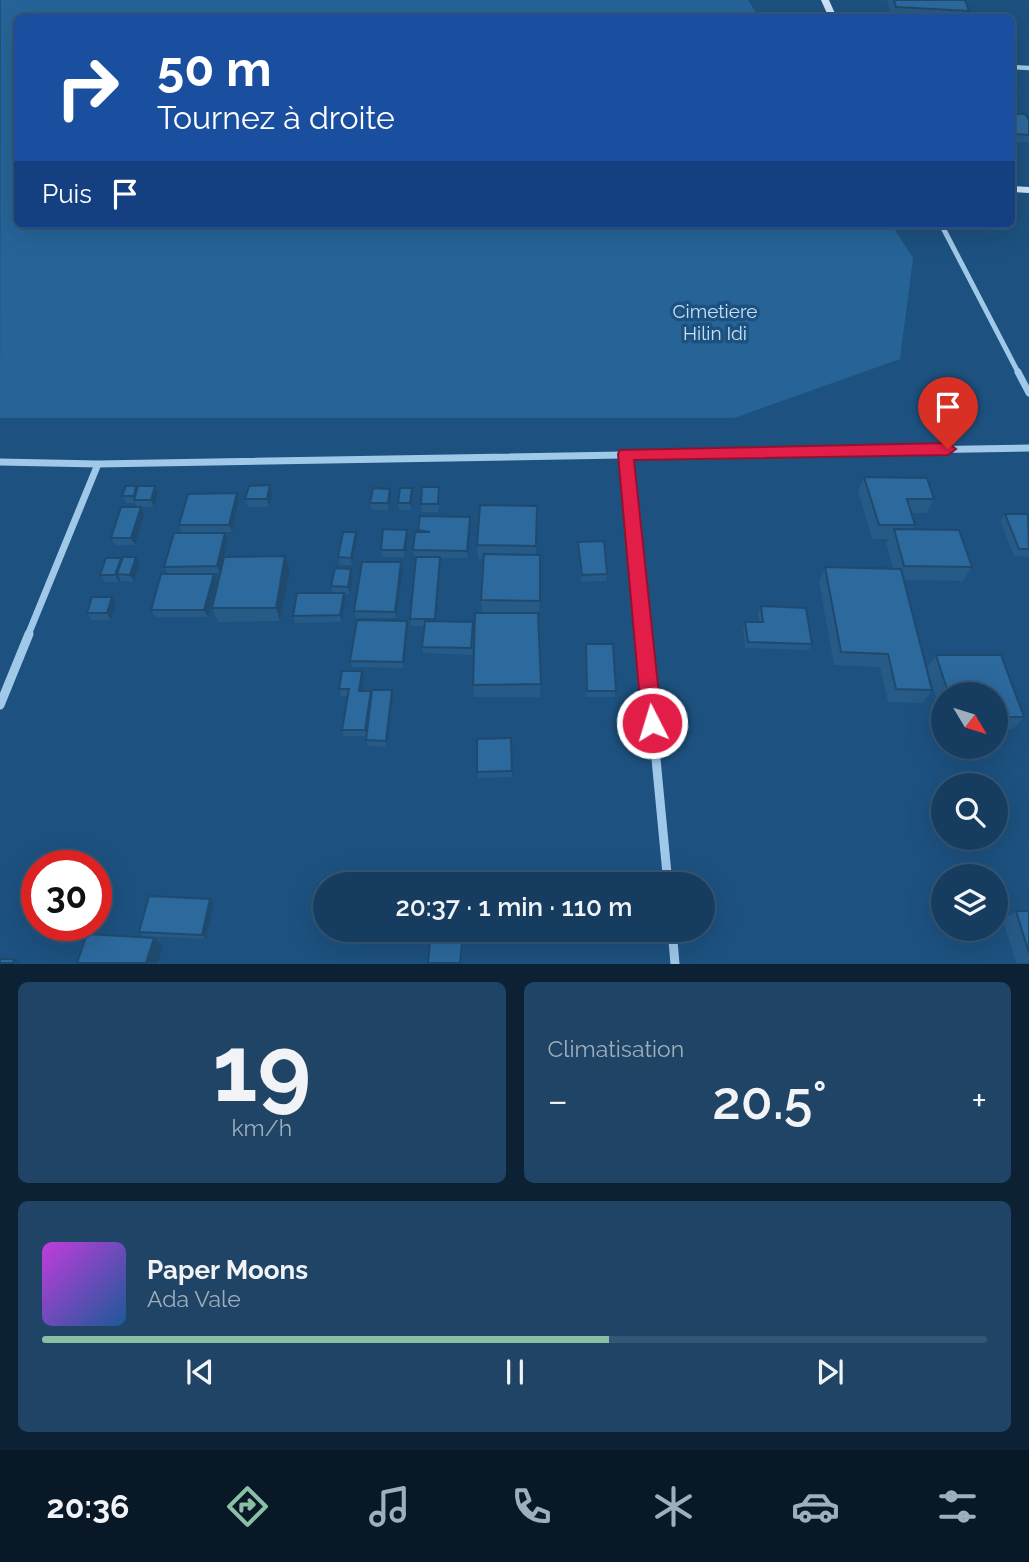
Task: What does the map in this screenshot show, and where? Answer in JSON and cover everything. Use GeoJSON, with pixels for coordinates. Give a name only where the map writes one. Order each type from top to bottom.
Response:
{"type":"FeatureCollection","features":[{"type":"Feature","properties":{"kind":"street"},"geometry":{"type":"LineString","coordinates":[[943,228],[1029,393]]}},
{"type":"Feature","properties":{"kind":"street"},"geometry":{"type":"LineString","coordinates":[[0,462],[98,464],[1029,447]]}},
{"type":"Feature","properties":{"kind":"street"},"geometry":{"type":"LineString","coordinates":[[626,454],[666,872]]}},
{"type":"Feature","properties":{"kind":"street"},"geometry":{"type":"LineString","coordinates":[[0,705],[98,464]]}},
{"type":"Feature","properties":{"kind":"street"},"geometry":{"type":"LineString","coordinates":[[673,942],[675,964]]}},
{"type":"Feature","properties":{"kind":"green space","name":"Cimetiere Hilin Idi"},"geometry":{"type":"Polygon","coordinates":[[[1,0],[748,0],[757,14],[14,14],[14,228],[894,228],[913,258],[900,359],[734,418],[0,418],[1,0]]]}},
{"type":"Feature","properties":{"kind":"building"},"geometry":{"type":"Polygon","coordinates":[[[894,0],[965,0],[969,11],[896,7],[894,0]]]}},
{"type":"Feature","properties":{"kind":"building"},"geometry":{"type":"Polygon","coordinates":[[[1015,114],[1025,114],[1029,120],[1029,135],[1015,134],[1015,114]]]}},
{"type":"Feature","properties":{"kind":"building"},"geometry":{"type":"Polygon","coordinates":[[[864,477],[927,478],[934,499],[907,499],[915,525],[879,525],[864,477]]]}},
{"type":"Feature","properties":{"kind":"building"},"geometry":{"type":"Polygon","coordinates":[[[270,485],[267,499],[245,499],[249,486],[270,485]]]}},
{"type":"Feature","properties":{"kind":"building"},"geometry":{"type":"Polygon","coordinates":[[[126,486],[136,486],[134,496],[122,496],[126,486]]]}},
{"type":"Feature","properties":{"kind":"building"},"geometry":{"type":"Polygon","coordinates":[[[138,486],[155,486],[151,500],[134,500],[138,486]]]}},
{"type":"Feature","properties":{"kind":"building"},"geometry":{"type":"Polygon","coordinates":[[[422,487],[439,487],[438,504],[421,504],[422,487]]]}},
{"type":"Feature","properties":{"kind":"building"},"geometry":{"type":"Polygon","coordinates":[[[373,488],[390,489],[388,503],[370,503],[373,488]]]}},
{"type":"Feature","properties":{"kind":"building"},"geometry":{"type":"Polygon","coordinates":[[[400,488],[412,488],[410,503],[398,503],[400,488]]]}},
{"type":"Feature","properties":{"kind":"building"},"geometry":{"type":"Polygon","coordinates":[[[237,493],[229,525],[179,525],[188,494],[237,493]]]}},
{"type":"Feature","properties":{"kind":"building"},"geometry":{"type":"Polygon","coordinates":[[[480,505],[537,506],[536,546],[477,545],[480,505]]]}},
{"type":"Feature","properties":{"kind":"building"},"geometry":{"type":"Polygon","coordinates":[[[121,507],[141,507],[131,538],[111,538],[121,507]]]}},
{"type":"Feature","properties":{"kind":"building"},"geometry":{"type":"Polygon","coordinates":[[[1005,514],[1028,514],[1029,549],[1019,549],[1005,514]]]}},
{"type":"Feature","properties":{"kind":"building"},"geometry":{"type":"Polygon","coordinates":[[[420,516],[470,517],[467,551],[413,550],[415,532],[430,532],[418,530],[420,516]]]}},
{"type":"Feature","properties":{"kind":"building"},"geometry":{"type":"Polygon","coordinates":[[[383,529],[407,530],[404,550],[381,550],[383,529]]]}},
{"type":"Feature","properties":{"kind":"building"},"geometry":{"type":"Polygon","coordinates":[[[894,529],[959,530],[972,567],[904,566],[894,529]]]}},
{"type":"Feature","properties":{"kind":"building"},"geometry":{"type":"Polygon","coordinates":[[[343,532],[356,532],[351,558],[338,557],[343,532]]]}},
{"type":"Feature","properties":{"kind":"building"},"geometry":{"type":"Polygon","coordinates":[[[174,533],[225,533],[217,566],[164,567],[174,533]]]}},
{"type":"Feature","properties":{"kind":"building"},"geometry":{"type":"Polygon","coordinates":[[[604,541],[607,574],[582,575],[578,542],[604,541]]]}},
{"type":"Feature","properties":{"kind":"building"},"geometry":{"type":"Polygon","coordinates":[[[484,554],[540,555],[540,601],[481,600],[484,554]]]}},
{"type":"Feature","properties":{"kind":"building"},"geometry":{"type":"Polygon","coordinates":[[[285,556],[276,608],[212,608],[224,557],[285,556]]]}},
{"type":"Feature","properties":{"kind":"building"},"geometry":{"type":"Polygon","coordinates":[[[123,557],[136,557],[130,575],[117,574],[123,557]]]}},
{"type":"Feature","properties":{"kind":"building"},"geometry":{"type":"Polygon","coordinates":[[[416,557],[440,557],[435,619],[410,619],[416,557]]]}},
{"type":"Feature","properties":{"kind":"building"},"geometry":{"type":"Polygon","coordinates":[[[106,558],[121,558],[115,575],[100,575],[106,558]]]}},
{"type":"Feature","properties":{"kind":"building"},"geometry":{"type":"Polygon","coordinates":[[[362,562],[401,562],[395,612],[354,611],[362,562]]]}},
{"type":"Feature","properties":{"kind":"building"},"geometry":{"type":"Polygon","coordinates":[[[825,567],[901,569],[931,690],[896,689],[888,654],[841,652],[825,567]]]}},
{"type":"Feature","properties":{"kind":"building"},"geometry":{"type":"Polygon","coordinates":[[[335,568],[351,569],[348,587],[331,586],[335,568]]]}},
{"type":"Feature","properties":{"kind":"building"},"geometry":{"type":"Polygon","coordinates":[[[161,574],[214,574],[204,610],[151,610],[161,574]]]}},
{"type":"Feature","properties":{"kind":"building"},"geometry":{"type":"Polygon","coordinates":[[[297,593],[344,593],[340,615],[293,616],[297,593]]]}},
{"type":"Feature","properties":{"kind":"building"},"geometry":{"type":"Polygon","coordinates":[[[92,597],[112,597],[107,613],[87,613],[92,597]]]}},
{"type":"Feature","properties":{"kind":"building"},"geometry":{"type":"Polygon","coordinates":[[[761,606],[806,608],[812,644],[748,642],[745,622],[763,622],[761,606]]]}},
{"type":"Feature","properties":{"kind":"building"},"geometry":{"type":"Polygon","coordinates":[[[475,613],[538,613],[541,684],[473,685],[475,613]]]}},
{"type":"Feature","properties":{"kind":"building"},"geometry":{"type":"Polygon","coordinates":[[[357,620],[407,621],[403,662],[350,661],[357,620]]]}},
{"type":"Feature","properties":{"kind":"building"},"geometry":{"type":"Polygon","coordinates":[[[425,621],[473,622],[471,648],[422,647],[425,621]]]}},
{"type":"Feature","properties":{"kind":"building"},"geometry":{"type":"Polygon","coordinates":[[[586,644],[613,644],[616,691],[587,691],[586,644]]]}},
{"type":"Feature","properties":{"kind":"building"},"geometry":{"type":"Polygon","coordinates":[[[936,655],[1001,655],[1024,717],[1008,717],[1008,682],[945,682],[936,655]]]}},
{"type":"Feature","properties":{"kind":"building"},"geometry":{"type":"Polygon","coordinates":[[[342,671],[362,671],[359,691],[371,691],[365,730],[342,730],[349,689],[339,689],[342,671]]]}},
{"type":"Feature","properties":{"kind":"building"},"geometry":{"type":"Polygon","coordinates":[[[372,690],[392,690],[386,741],[366,740],[372,690]]]}},
{"type":"Feature","properties":{"kind":"building"},"geometry":{"type":"Polygon","coordinates":[[[511,738],[512,771],[477,772],[477,739],[511,738]]]}},
{"type":"Feature","properties":{"kind":"building"},"geometry":{"type":"Polygon","coordinates":[[[149,896],[210,899],[202,935],[139,932],[149,896]]]}},
{"type":"Feature","properties":{"kind":"building"},"geometry":{"type":"Polygon","coordinates":[[[1016,911],[1029,911],[1029,953],[1016,911]]]}},
{"type":"Feature","properties":{"kind":"building"},"geometry":{"type":"Polygon","coordinates":[[[112,935],[154,938],[146,963],[77,963],[85,941],[112,941],[112,935]]]}},
{"type":"Feature","properties":{"kind":"building"},"geometry":{"type":"Polygon","coordinates":[[[430,942],[462,942],[460,963],[428,963],[430,942]]]}},
{"type":"Feature","properties":{"kind":"building"},"geometry":{"type":"Polygon","coordinates":[[[0,959],[14,959],[13,963],[0,963],[0,959]]]}},
{"type":"Feature","properties":{"kind":"route"},"geometry":{"type":"LineString","coordinates":[[652,723],[626,454],[948,449]]}}]}
